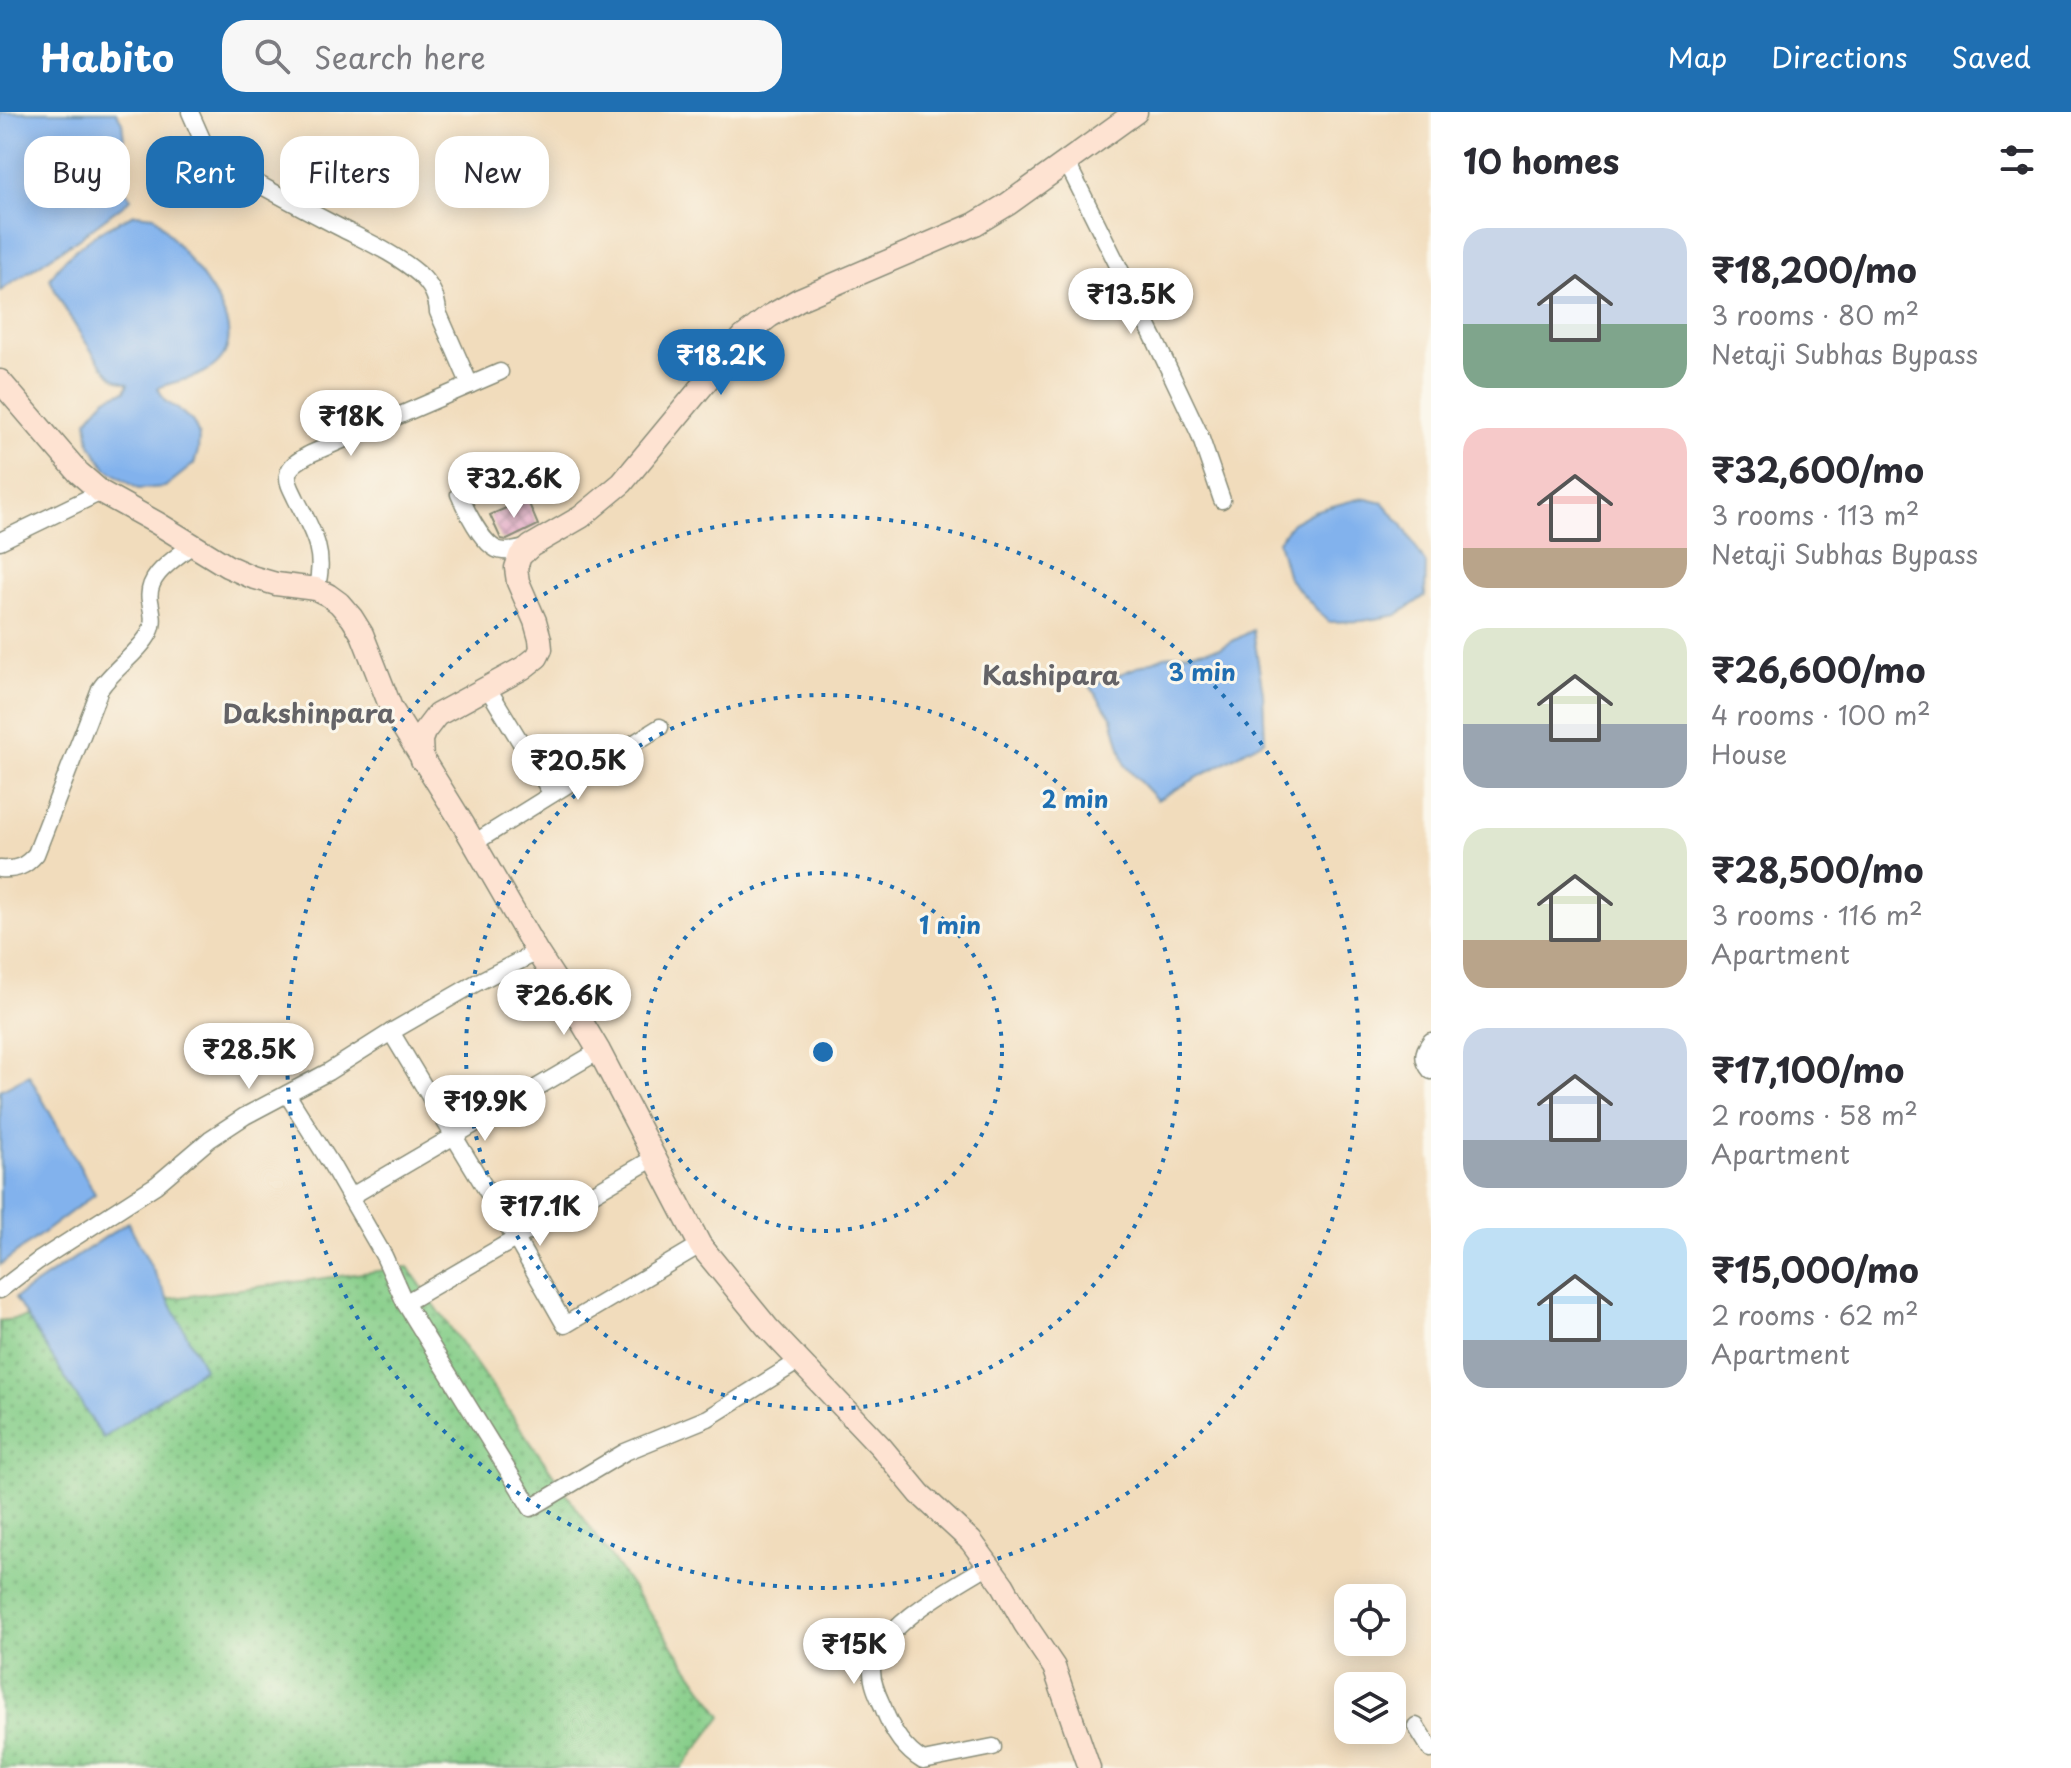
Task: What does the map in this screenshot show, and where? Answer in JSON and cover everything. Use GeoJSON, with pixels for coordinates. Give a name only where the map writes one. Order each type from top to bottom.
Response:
{"type":"FeatureCollection","features":[{"type":"Feature","properties":{"kind":"main road"},"geometry":{"type":"LineString","coordinates":[[422,760],[421,740],[437,715],[523,668],[537,657],[541,649],[518,582],[516,568],[520,556],[531,546],[581,517],[622,483],[743,337],[770,316],[800,299],[975,224],[1008,204],[1136,112]]}},
{"type":"Feature","properties":{"kind":"main road"},"geometry":{"type":"LineString","coordinates":[[0,381],[78,472],[101,492],[227,566],[276,584],[316,589],[339,603],[352,618],[362,634],[391,708],[599,1051],[700,1245],[759,1317],[881,1447],[920,1494],[971,1541],[989,1565],[1054,1667],[1089,1768]]}},
{"type":"Feature","properties":{"kind":"main road"},"geometry":{"type":"LineString","coordinates":[[391,708],[408,716],[437,715]]}},
{"type":"Feature","properties":{"kind":"street"},"geometry":{"type":"LineString","coordinates":[[190,112],[205,146],[214,158],[388,253],[421,275],[437,299],[438,312],[470,385]]}},
{"type":"Feature","properties":{"kind":"street"},"geometry":{"type":"LineString","coordinates":[[1066,161],[1193,420],[1222,500]]}},
{"type":"Feature","properties":{"kind":"street"},"geometry":{"type":"LineString","coordinates":[[316,589],[321,573],[318,548],[287,480],[288,471],[310,454],[500,372]]}},
{"type":"Feature","properties":{"kind":"street"},"geometry":{"type":"LineString","coordinates":[[0,541],[101,492]]}},
{"type":"Feature","properties":{"kind":"street"},"geometry":{"type":"LineString","coordinates":[[459,494],[481,534],[497,550],[531,546]]}},
{"type":"Feature","properties":{"kind":"street"},"geometry":{"type":"LineString","coordinates":[[0,869],[19,868],[36,854],[100,689],[152,629],[151,583],[156,575],[193,544]]}},
{"type":"Feature","properties":{"kind":"street"},"geometry":{"type":"LineString","coordinates":[[487,687],[552,794]]}},
{"type":"Feature","properties":{"kind":"street"},"geometry":{"type":"LineString","coordinates":[[474,843],[660,727]]}},
{"type":"Feature","properties":{"kind":"street"},"geometry":{"type":"LineString","coordinates":[[0,1290],[38,1261],[156,1185],[210,1139],[245,1116],[328,1072],[476,983],[537,952]]}},
{"type":"Feature","properties":{"kind":"street"},"geometry":{"type":"LineString","coordinates":[[391,1032],[565,1325],[700,1245]]}},
{"type":"Feature","properties":{"kind":"street"},"geometry":{"type":"LineString","coordinates":[[1431,1041],[1423,1059],[1431,1071]]}},
{"type":"Feature","properties":{"kind":"street"},"geometry":{"type":"LineString","coordinates":[[350,1197],[599,1051]]}},
{"type":"Feature","properties":{"kind":"street"},"geometry":{"type":"LineString","coordinates":[[287,1094],[384,1256],[405,1303],[531,1508],[625,1452],[708,1418],[799,1361]]}},
{"type":"Feature","properties":{"kind":"street"},"geometry":{"type":"LineString","coordinates":[[405,1303],[654,1158]]}},
{"type":"Feature","properties":{"kind":"street"},"geometry":{"type":"LineString","coordinates":[[989,1565],[905,1620],[890,1634],[877,1654],[872,1670],[885,1713],[910,1753],[923,1761],[993,1747]]}},
{"type":"Feature","properties":{"kind":"street"},"geometry":{"type":"LineString","coordinates":[[1416,1726],[1431,1750]]}},
{"type":"Feature","properties":{"kind":"green space"},"geometry":{"type":"Polygon","coordinates":[[[408,1267],[722,1716],[682,1768],[0,1768],[0,1321],[408,1267]]]}},
{"type":"Feature","properties":{"kind":"water"},"geometry":{"type":"Polygon","coordinates":[[[0,112],[116,112],[122,122],[124,136],[24,136],[24,208],[119,208],[0,291],[0,112]]]}},
{"type":"Feature","properties":{"kind":"water"},"geometry":{"type":"Polygon","coordinates":[[[135,214],[154,216],[201,274],[224,316],[229,335],[225,353],[210,369],[158,388],[165,401],[193,422],[199,435],[194,464],[165,487],[138,489],[106,468],[90,444],[87,420],[106,398],[125,391],[128,384],[116,379],[99,361],[50,279],[66,258],[87,240],[135,214]]]}},
{"type":"Feature","properties":{"kind":"water"},"geometry":{"type":"Polygon","coordinates":[[[1362,498],[1383,503],[1401,523],[1426,564],[1425,596],[1397,615],[1362,621],[1328,622],[1288,578],[1278,541],[1292,523],[1314,511],[1362,498]]]}},
{"type":"Feature","properties":{"kind":"water"},"geometry":{"type":"Polygon","coordinates":[[[1253,630],[1263,693],[1265,740],[1157,800],[1125,766],[1112,718],[1090,686],[1165,656],[1220,648],[1253,630]]]}},
{"type":"Feature","properties":{"kind":"water"},"geometry":{"type":"Polygon","coordinates":[[[29,1075],[95,1194],[0,1265],[0,1090],[29,1075]]]}},
{"type":"Feature","properties":{"kind":"water"},"geometry":{"type":"Polygon","coordinates":[[[128,1222],[204,1368],[103,1438],[15,1298],[128,1222]]]}},
{"type":"Feature","properties":{"kind":"building"},"geometry":{"type":"Polygon","coordinates":[[[527,499],[538,525],[507,540],[501,539],[490,515],[527,499]]]}},
{"type":"Feature","properties":{"kind":"district","name":"Kashipara"},"geometry":{"type":"Point","coordinates":[1051,674]}},
{"type":"Feature","properties":{"kind":"district","name":"Dakshinpara"},"geometry":{"type":"Point","coordinates":[309,712]}}]}
